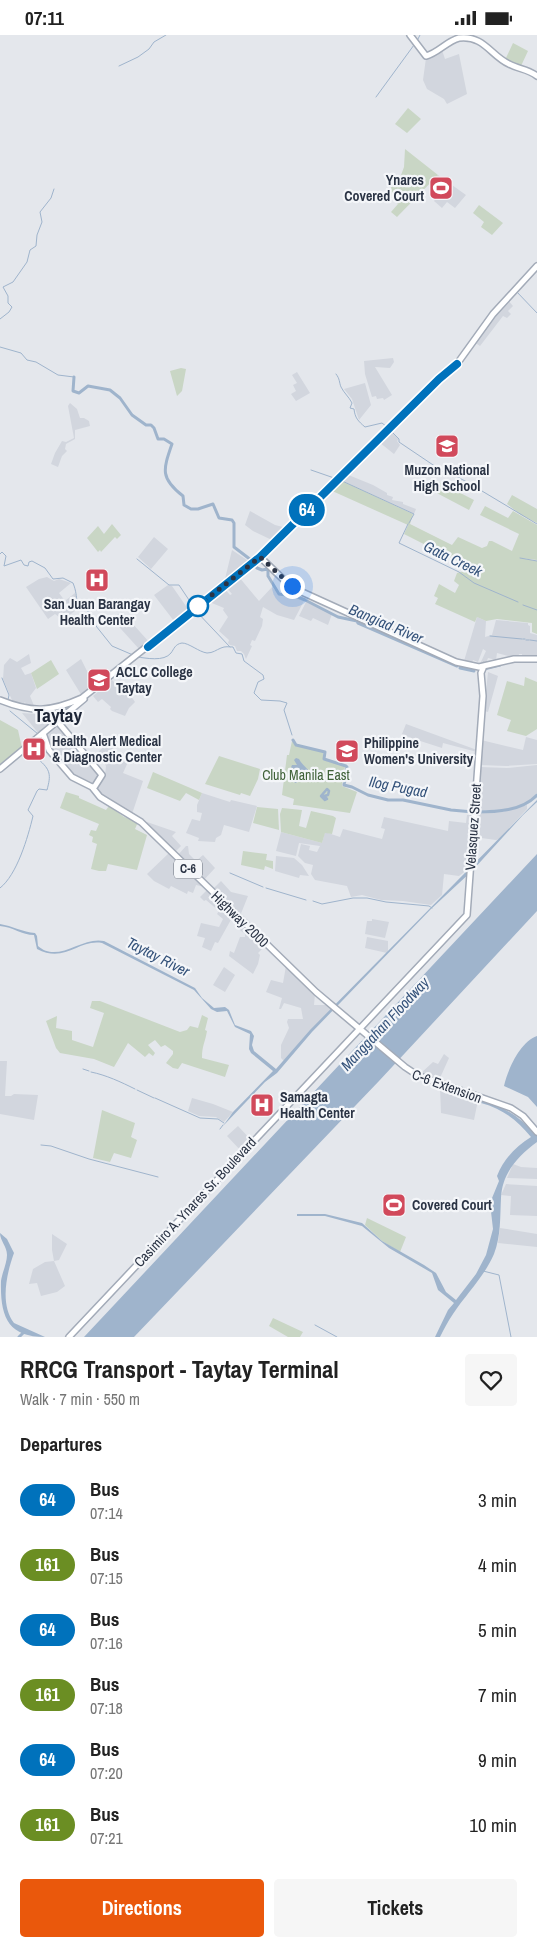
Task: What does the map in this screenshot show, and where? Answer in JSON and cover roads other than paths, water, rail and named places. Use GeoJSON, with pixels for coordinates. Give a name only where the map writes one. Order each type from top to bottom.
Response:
{"type":"FeatureCollection","features":[{"type":"Feature","properties":{"kind":"main road"},"geometry":{"type":"LineString","coordinates":[[410,35],[426,56],[458,38],[476,39],[488,45],[507,63],[527,70],[537,76]]}},
{"type":"Feature","properties":{"kind":"main road"},"geometry":{"type":"LineString","coordinates":[[0,769],[83,698],[260,557],[374,441],[376,442],[439,379],[457,364],[497,309],[537,266]]}},
{"type":"Feature","properties":{"kind":"main road"},"geometry":{"type":"LineString","coordinates":[[260,557],[285,581],[302,592],[428,651],[459,663],[474,667],[514,659],[537,659]]}},
{"type":"Feature","properties":{"kind":"main road","name":"Velasquez Street"},"geometry":{"type":"LineString","coordinates":[[467,915],[483,696],[481,673],[484,666]]}},
{"type":"Feature","properties":{"kind":"main road"},"geometry":{"type":"LineString","coordinates":[[0,702],[28,713],[56,710],[83,698],[104,684],[122,667]]}},
{"type":"Feature","properties":{"kind":"main road"},"geometry":{"type":"LineString","coordinates":[[474,667],[482,680]]}},
{"type":"Feature","properties":{"kind":"main road"},"geometry":{"type":"LineString","coordinates":[[56,710],[59,720],[102,775],[94,788]]}},
{"type":"Feature","properties":{"kind":"main road","name":"C-6"},"geometry":{"type":"LineString","coordinates":[[41,735],[48,748],[71,776],[94,788]]}},
{"type":"Feature","properties":{"kind":"main road","name":"Highway 2000"},"geometry":{"type":"LineString","coordinates":[[94,788],[100,797],[141,822],[359,1031]]}},
{"type":"Feature","properties":{"kind":"main road","name":"Casimiro A. Ynares Sr. Boulevard"},"geometry":{"type":"LineString","coordinates":[[68,1337],[467,915]]}},
{"type":"Feature","properties":{"kind":"main road","name":"C-6 Extension"},"geometry":{"type":"LineString","coordinates":[[359,1031],[417,1077],[510,1109],[521,1117],[537,1134]]}},
{"type":"Feature","properties":{"kind":"water"},"geometry":{"type":"Polygon","coordinates":[[[296,758],[299,759],[310,773],[296,783],[289,780],[289,777],[295,772],[290,770],[292,765],[297,765],[294,760],[296,758]]]}},
{"type":"Feature","properties":{"kind":"water"},"geometry":{"type":"Polygon","coordinates":[[[537,800],[472,871],[431,909],[312,1032],[277,1073],[265,1082],[223,1126],[233,1112],[273,1071],[251,1053],[249,1049],[250,1034],[235,1027],[227,1011],[217,1012],[211,1009],[194,990],[102,943],[86,944],[64,953],[47,953],[37,949],[34,935],[0,926],[0,924],[35,933],[38,946],[46,951],[62,951],[87,942],[104,941],[195,988],[202,998],[214,1008],[225,1007],[229,1010],[235,1025],[251,1031],[254,1036],[252,1045],[254,1051],[276,1069],[310,1030],[537,800]]]}},
{"type":"Feature","properties":{"kind":"water","name":"Manggahan Floodway"},"geometry":{"type":"Polygon","coordinates":[[[537,854],[537,911],[379,1081],[134,1337],[84,1337],[537,854]]]}},
{"type":"Feature","properties":{"kind":"water"},"geometry":{"type":"Polygon","coordinates":[[[537,1036],[537,1107],[528,1097],[504,1086],[508,1072],[520,1050],[537,1036]]]}},
{"type":"Feature","properties":{"kind":"water"},"geometry":{"type":"Polygon","coordinates":[[[482,1100],[498,1106],[518,1118],[535,1135],[537,1134],[537,1142],[512,1166],[504,1181],[498,1240],[490,1262],[458,1306],[440,1337],[435,1337],[448,1310],[454,1303],[438,1290],[432,1273],[389,1248],[362,1226],[325,1216],[297,1216],[297,1214],[325,1214],[362,1223],[382,1241],[436,1273],[446,1292],[456,1300],[476,1274],[486,1255],[493,1229],[490,1203],[499,1181],[497,1176],[511,1154],[531,1137],[509,1116],[496,1108],[481,1103],[482,1100]]]}},
{"type":"Feature","properties":{"kind":"water"},"geometry":{"type":"Polygon","coordinates":[[[0,1233],[7,1239],[14,1253],[6,1289],[7,1308],[10,1316],[14,1323],[45,1337],[22,1333],[15,1329],[5,1315],[2,1305],[1,1281],[7,1255],[0,1233]]]}},
{"type":"Feature","properties":{"kind":"waterway"},"geometry":{"type":"LineString","coordinates":[[119,66],[138,57],[149,49],[154,42],[166,35]]}},
{"type":"Feature","properties":{"kind":"waterway"},"geometry":{"type":"LineString","coordinates":[[417,41],[420,35]]}},
{"type":"Feature","properties":{"kind":"waterway"},"geometry":{"type":"LineString","coordinates":[[376,97],[414,45]]}},
{"type":"Feature","properties":{"kind":"waterway"},"geometry":{"type":"LineString","coordinates":[[0,319],[12,307],[8,303],[8,296],[3,287],[13,282],[27,262],[30,250],[36,246],[37,235],[42,222],[40,212],[51,198],[54,189]]}},
{"type":"Feature","properties":{"kind":"waterway"},"geometry":{"type":"LineString","coordinates":[[516,291],[537,313]]}},
{"type":"Feature","properties":{"kind":"waterway"},"geometry":{"type":"LineString","coordinates":[[0,347],[21,353],[27,360],[36,362],[58,375],[74,377]]}},
{"type":"Feature","properties":{"kind":"waterway"},"geometry":{"type":"LineString","coordinates":[[336,374],[341,387],[352,403],[350,408],[354,409],[360,423],[365,427],[382,423],[387,427]]}},
{"type":"Feature","properties":{"kind":"waterway","name":"Bangiad River"},"geometry":{"type":"LineString","coordinates":[[74,377],[73,391],[79,393],[88,386],[110,390],[120,398],[132,415],[154,428],[158,439],[164,439],[172,444],[165,467],[166,473],[170,484],[183,496],[184,505],[191,509],[198,509],[213,504],[219,518],[232,520],[234,523],[234,547],[251,560],[257,568],[262,570],[268,569],[268,576],[279,594],[305,600]]}},
{"type":"Feature","properties":{"kind":"waterway"},"geometry":{"type":"LineString","coordinates":[[390,430],[399,439],[399,442],[445,473],[450,473],[480,489]]}},
{"type":"Feature","properties":{"kind":"waterway","name":"Gata Creek"},"geometry":{"type":"LineString","coordinates":[[311,470],[337,479]]}},
{"type":"Feature","properties":{"kind":"waterway","name":"Gata Creek"},"geometry":{"type":"LineString","coordinates":[[340,480],[414,514],[409,523]]}},
{"type":"Feature","properties":{"kind":"waterway"},"geometry":{"type":"LineString","coordinates":[[482,491],[537,524]]}},
{"type":"Feature","properties":{"kind":"waterway","name":"Gata Creek"},"geometry":{"type":"LineString","coordinates":[[408,524],[399,543],[459,572],[474,583],[518,602]]}},
{"type":"Feature","properties":{"kind":"waterway","name":"Ilog Pugad"},"geometry":{"type":"LineString","coordinates":[[0,554],[2,552],[6,556],[4,566],[21,560],[24,565],[28,566],[29,562],[32,561],[45,568],[53,579],[63,578],[73,583],[78,604],[91,613],[96,626],[112,646],[133,655]]}},
{"type":"Feature","properties":{"kind":"waterway"},"geometry":{"type":"LineString","coordinates":[[520,558],[537,561]]}},
{"type":"Feature","properties":{"kind":"waterway","name":"Ilog Pugad"},"geometry":{"type":"LineString","coordinates":[[137,559],[169,585],[179,585],[193,606]]}},
{"type":"Feature","properties":{"kind":"waterway","name":"Bangiad River"},"geometry":{"type":"LineString","coordinates":[[307,601],[338,617],[357,621],[457,666]]}},
{"type":"Feature","properties":{"kind":"waterway","name":"Gata Creek"},"geometry":{"type":"LineString","coordinates":[[523,605],[537,610]]}},
{"type":"Feature","properties":{"kind":"waterway","name":"Ilog Pugad"},"geometry":{"type":"LineString","coordinates":[[195,610],[230,647]]}},
{"type":"Feature","properties":{"kind":"waterway"},"geometry":{"type":"LineString","coordinates":[[490,636],[522,639]]}},
{"type":"Feature","properties":{"kind":"waterway"},"geometry":{"type":"LineString","coordinates":[[530,640],[537,641]]}},
{"type":"Feature","properties":{"kind":"waterway","name":"Ilog Pugad"},"geometry":{"type":"LineString","coordinates":[[137,657],[164,658],[176,646],[182,643],[207,653],[224,647],[233,647],[236,653],[242,654],[244,661],[263,675],[264,679],[258,682],[254,693],[261,700],[287,703],[284,710],[292,735]]}},
{"type":"Feature","properties":{"kind":"waterway","name":"Bangiad River"},"geometry":{"type":"LineString","coordinates":[[484,669],[500,665]]}},
{"type":"Feature","properties":{"kind":"waterway","name":"Bangiad River"},"geometry":{"type":"LineString","coordinates":[[460,668],[474,671]]}},
{"type":"Feature","properties":{"kind":"waterway"},"geometry":{"type":"LineString","coordinates":[[2,678],[9,695],[8,700]]}},
{"type":"Feature","properties":{"kind":"waterway"},"geometry":{"type":"LineString","coordinates":[[10,711],[38,734]]}},
{"type":"Feature","properties":{"kind":"waterway"},"geometry":{"type":"LineString","coordinates":[[0,888],[12,874],[21,855],[33,816],[28,810],[37,791],[39,789],[47,790],[49,773],[38,759],[43,740]]}},
{"type":"Feature","properties":{"kind":"waterway","name":"Ilog Pugad"},"geometry":{"type":"LineString","coordinates":[[293,740],[296,745],[325,752],[324,759],[346,766],[344,785],[368,795],[388,800],[403,800],[451,810],[473,812]]}},
{"type":"Feature","properties":{"kind":"waterway"},"geometry":{"type":"LineString","coordinates":[[327,789],[329,791],[328,795],[324,796],[327,799],[325,800],[321,796],[327,789]]}},
{"type":"Feature","properties":{"kind":"waterway","name":"Ilog Pugad"},"geometry":{"type":"LineString","coordinates":[[476,812],[500,811],[516,807],[537,795]]}},
{"type":"Feature","properties":{"kind":"waterway"},"geometry":{"type":"LineString","coordinates":[[230,873],[263,887]]}},
{"type":"Feature","properties":{"kind":"waterway"},"geometry":{"type":"LineString","coordinates":[[266,888],[306,900]]}},
{"type":"Feature","properties":{"kind":"waterway"},"geometry":{"type":"LineString","coordinates":[[313,901],[322,904],[353,898],[367,898],[386,902],[429,906],[432,908]]}},
{"type":"Feature","properties":{"kind":"waterway"},"geometry":{"type":"LineString","coordinates":[[83,1069],[89,1071]]}},
{"type":"Feature","properties":{"kind":"waterway"},"geometry":{"type":"LineString","coordinates":[[91,1072],[119,1081],[135,1089]]}},
{"type":"Feature","properties":{"kind":"waterway"},"geometry":{"type":"LineString","coordinates":[[137,1090],[154,1098]]}},
{"type":"Feature","properties":{"kind":"waterway"},"geometry":{"type":"LineString","coordinates":[[155,1098],[200,1118],[218,1119],[224,1123]]}},
{"type":"Feature","properties":{"kind":"waterway"},"geometry":{"type":"LineString","coordinates":[[220,1129],[223,1125]]}},
{"type":"Feature","properties":{"kind":"waterway"},"geometry":{"type":"LineString","coordinates":[[41,1145],[51,1146],[89,1159],[158,1177]]}},
{"type":"Feature","properties":{"kind":"waterway"},"geometry":{"type":"LineString","coordinates":[[483,1271],[499,1275],[511,1337]]}},
{"type":"Feature","properties":{"kind":"waterway"},"geometry":{"type":"LineString","coordinates":[[315,1325],[337,1337]]}},
{"type":"Feature","properties":{"kind":"waterway"},"geometry":{"type":"LineString","coordinates":[[19,1337],[24,1332]]}},
{"type":"Feature","properties":{"kind":"place","name":"Ynares Covered Court"},"geometry":{"type":"Point","coordinates":[441,188]}},
{"type":"Feature","properties":{"kind":"place","name":"Muzon National High School"},"geometry":{"type":"Point","coordinates":[447,446]}},
{"type":"Feature","properties":{"kind":"place","name":"San Juan Barangay Health Center"},"geometry":{"type":"Point","coordinates":[97,580]}},
{"type":"Feature","properties":{"kind":"place","name":"ACLC College Taytay"},"geometry":{"type":"Point","coordinates":[99,680]}},
{"type":"Feature","properties":{"kind":"place","name":"Health Alert Medical & Diagnostic Center"},"geometry":{"type":"Point","coordinates":[34,749]}},
{"type":"Feature","properties":{"kind":"place","name":"Philippine Women's University"},"geometry":{"type":"Point","coordinates":[347,751]}},
{"type":"Feature","properties":{"kind":"place","name":"Samagta Health Center"},"geometry":{"type":"Point","coordinates":[262,1105]}},
{"type":"Feature","properties":{"kind":"place","name":"Covered Court"},"geometry":{"type":"Point","coordinates":[394,1205]}},
{"type":"Feature","properties":{"kind":"district","name":"Taytay"},"geometry":{"type":"Point","coordinates":[58,715]}},
{"type":"Feature","properties":{"kind":"park label","name":"Club Manila East"},"geometry":{"type":"Point","coordinates":[306,775]}},
{"type":"Feature","properties":{"kind":"water label","name":"Taytay River"},"geometry":{"type":"Point","coordinates":[158,957]}}]}
